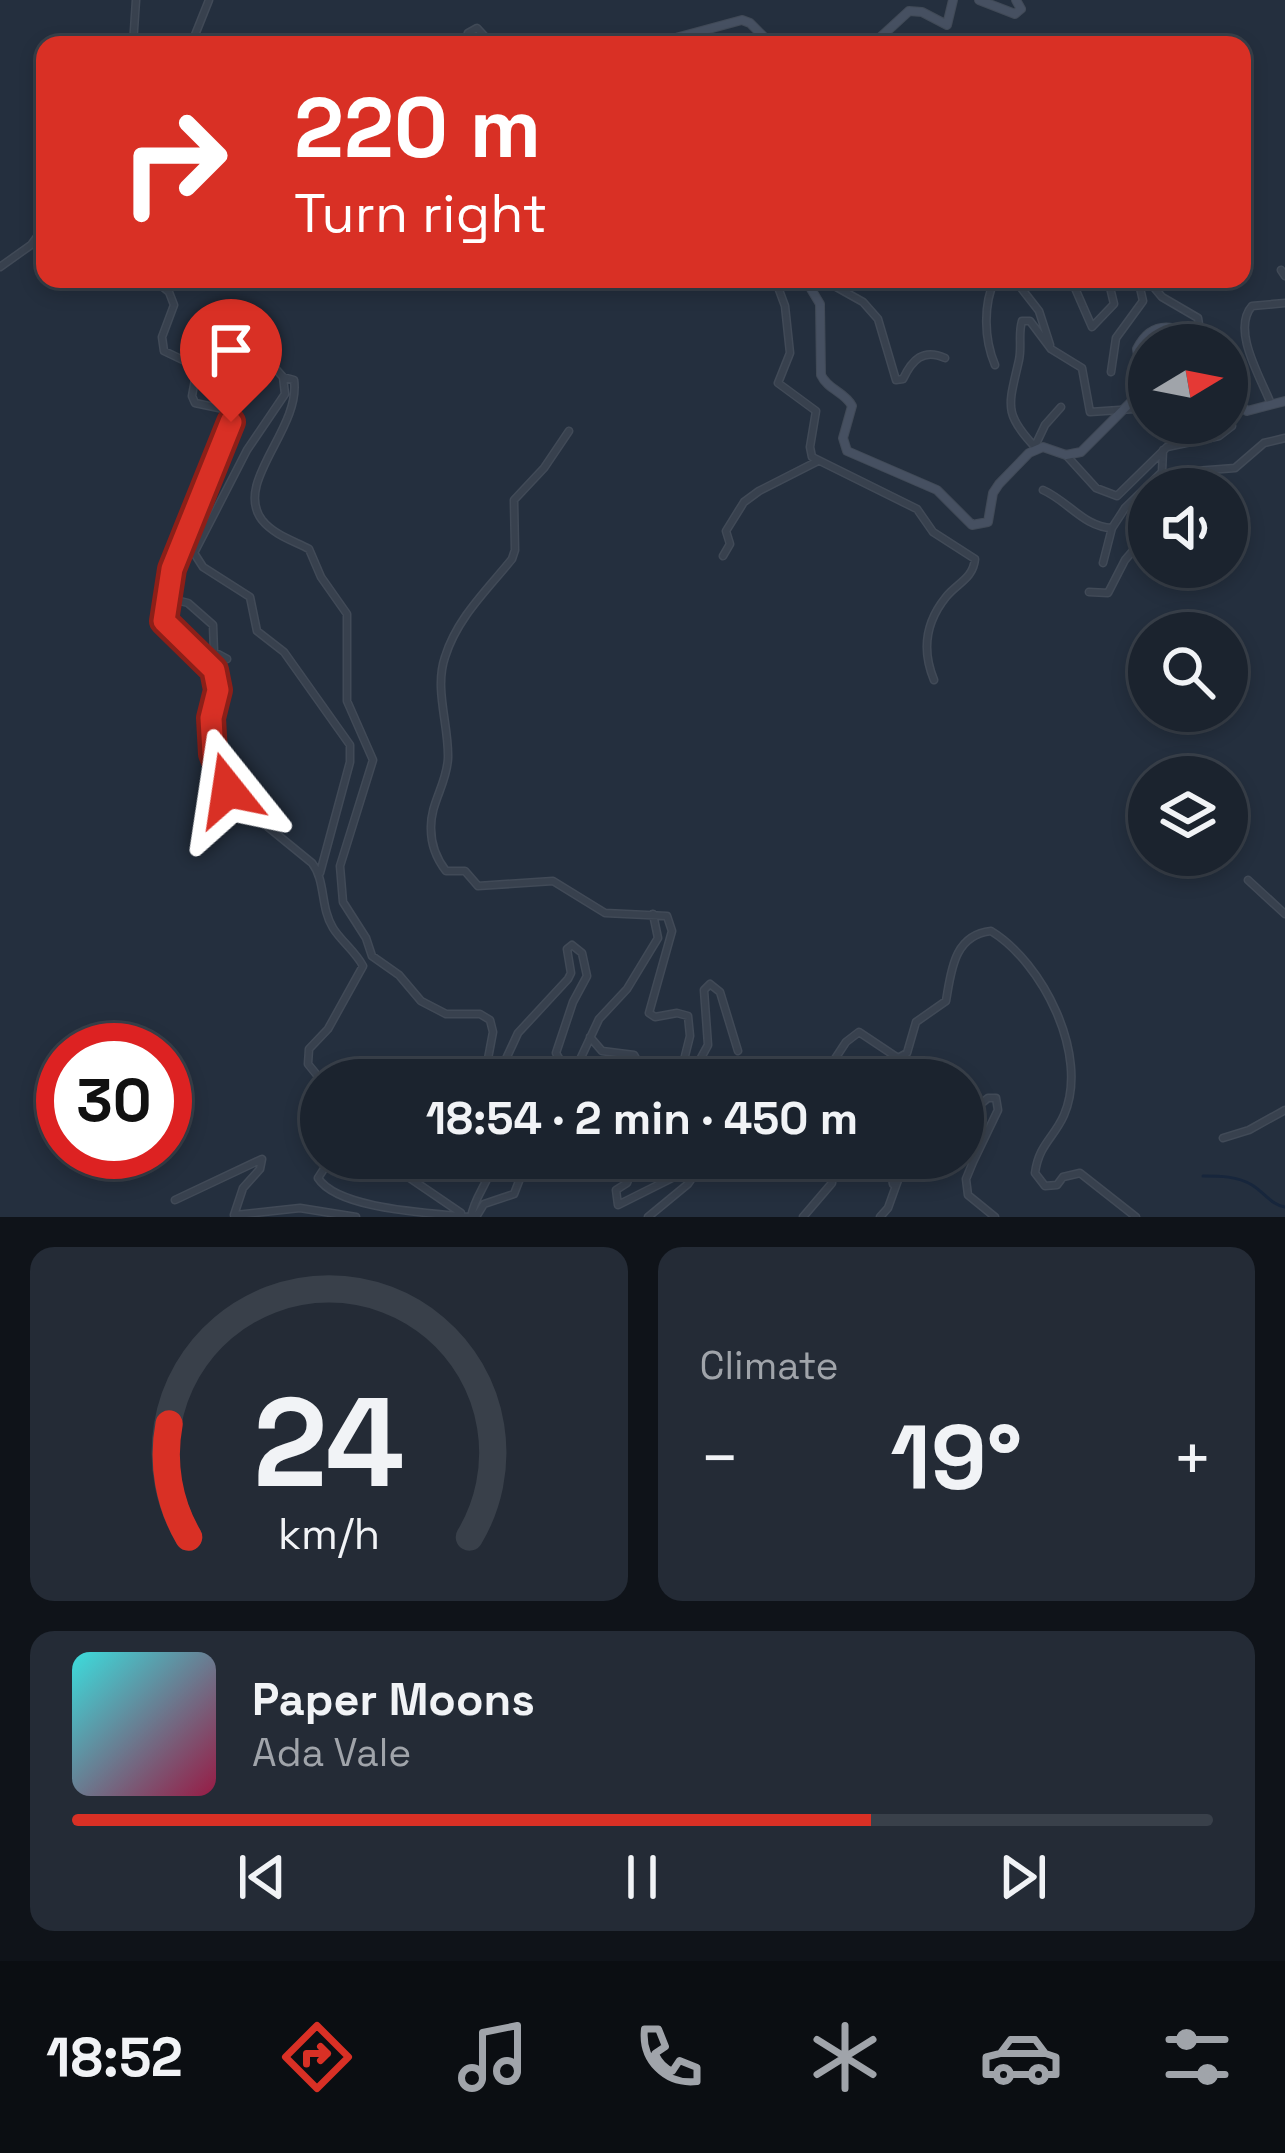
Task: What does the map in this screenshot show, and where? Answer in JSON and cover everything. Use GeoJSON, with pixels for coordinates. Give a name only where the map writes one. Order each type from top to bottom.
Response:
{"type":"FeatureCollection","features":[{"type":"Feature","properties":{"kind":"street"},"geometry":{"type":"LineString","coordinates":[[134,36],[136,0]]}},
{"type":"Feature","properties":{"kind":"street"},"geometry":{"type":"LineString","coordinates":[[195,36],[209,0]]}},
{"type":"Feature","properties":{"kind":"street"},"geometry":{"type":"LineString","coordinates":[[882,36],[909,11],[947,25],[953,0]]}},
{"type":"Feature","properties":{"kind":"street"},"geometry":{"type":"LineString","coordinates":[[980,0],[1017,14],[1021,9],[1016,0]]}},
{"type":"Feature","properties":{"kind":"street"},"geometry":{"type":"LineString","coordinates":[[683,36],[742,20],[763,36]]}},
{"type":"Feature","properties":{"kind":"street"},"geometry":{"type":"LineString","coordinates":[[0,268],[36,238]]}},
{"type":"Feature","properties":{"kind":"street"},"geometry":{"type":"LineString","coordinates":[[164,288],[174,305],[161,345],[196,374],[194,403],[227,410],[231,422],[172,569],[166,627],[214,670],[218,690],[211,718],[213,754],[230,796],[296,847],[320,873]]}},
{"type":"Feature","properties":{"kind":"street"},"geometry":{"type":"LineString","coordinates":[[778,288],[790,353],[778,383],[816,411],[810,447],[816,462],[917,509],[933,532],[973,556],[974,570],[947,596],[925,640],[934,680]]}},
{"type":"Feature","properties":{"kind":"street"},"geometry":{"type":"LineString","coordinates":[[810,288],[820,304],[821,375],[852,406],[843,438],[853,457],[937,490],[965,519],[979,526],[988,522],[993,493],[1036,447],[1045,424],[1060,407]]}},
{"type":"Feature","properties":{"kind":"street"},"geometry":{"type":"LineString","coordinates":[[838,288],[862,302],[878,319],[896,380],[903,379],[921,356],[934,353],[945,358]]}},
{"type":"Feature","properties":{"kind":"street"},"geometry":{"type":"LineString","coordinates":[[991,288],[988,347],[995,365]]}},
{"type":"Feature","properties":{"kind":"street"},"geometry":{"type":"LineString","coordinates":[[1021,288],[1039,311],[1051,349]]}},
{"type":"Feature","properties":{"kind":"street"},"geometry":{"type":"LineString","coordinates":[[1075,288],[1092,327],[1114,304],[1110,288]]}},
{"type":"Feature","properties":{"kind":"street"},"geometry":{"type":"LineString","coordinates":[[1111,372],[1116,338],[1143,301],[1140,288]]}},
{"type":"Feature","properties":{"kind":"street"},"geometry":{"type":"LineString","coordinates":[[1154,288],[1198,318],[1199,324]]}},
{"type":"Feature","properties":{"kind":"street"},"geometry":{"type":"LineString","coordinates":[[1270,407],[1244,337],[1244,322],[1252,306],[1285,302]]}},
{"type":"Feature","properties":{"kind":"street"},"geometry":{"type":"LineString","coordinates":[[1128,404],[1123,409],[1081,452],[1066,455],[1036,447],[1020,432],[1008,407],[1022,321],[1030,321],[1051,349],[1082,368],[1090,412],[1123,409],[1128,409]]}},
{"type":"Feature","properties":{"kind":"street"},"geometry":{"type":"LineString","coordinates":[[185,361],[267,358],[283,376],[294,380],[278,445],[257,478],[253,495],[262,519],[286,539],[309,549],[321,577],[345,607],[347,701],[373,760],[340,866],[343,902],[376,962],[398,974],[421,1001],[446,1014],[480,1014],[490,1019],[489,1059]]}},
{"type":"Feature","properties":{"kind":"street"},"geometry":{"type":"LineString","coordinates":[[283,376],[286,394],[247,450],[194,553],[203,566],[250,597],[257,631],[284,652],[350,746],[350,762],[320,873],[320,893],[333,929],[354,950],[364,969],[326,1033],[308,1052],[309,1059]]}},
{"type":"Feature","properties":{"kind":"street"},"geometry":{"type":"LineString","coordinates":[[1248,410],[1285,401]]}},
{"type":"Feature","properties":{"kind":"street"},"geometry":{"type":"LineString","coordinates":[[568,431],[514,500],[512,559],[465,614],[443,661],[448,756],[444,785],[431,816],[433,844],[446,871],[465,871],[478,886],[553,881],[605,913],[667,916],[672,931],[649,1013],[655,1017],[683,1013],[690,1022],[684,1059]]}},
{"type":"Feature","properties":{"kind":"street"},"geometry":{"type":"LineString","coordinates":[[1235,468],[1264,443],[1285,438]]}},
{"type":"Feature","properties":{"kind":"street"},"geometry":{"type":"LineString","coordinates":[[1066,455],[1096,488],[1114,496],[1121,495],[1163,449],[1177,444]]}},
{"type":"Feature","properties":{"kind":"street"},"geometry":{"type":"LineString","coordinates":[[1103,563],[1112,528],[1124,508],[1162,472],[1163,449]]}},
{"type":"Feature","properties":{"kind":"street"},"geometry":{"type":"LineString","coordinates":[[723,556],[730,544],[726,531],[744,502],[816,462]]}},
{"type":"Feature","properties":{"kind":"street"},"geometry":{"type":"LineString","coordinates":[[1043,490],[1093,525],[1112,528]]}},
{"type":"Feature","properties":{"kind":"street"},"geometry":{"type":"LineString","coordinates":[[1089,592],[1108,593],[1128,558]]}},
{"type":"Feature","properties":{"kind":"street"},"geometry":{"type":"LineString","coordinates":[[166,616],[175,603],[188,603],[213,625],[214,652],[227,658]]}},
{"type":"Feature","properties":{"kind":"street"},"geometry":{"type":"LineString","coordinates":[[1248,880],[1285,914]]}},
{"type":"Feature","properties":{"kind":"street"},"geometry":{"type":"LineString","coordinates":[[580,1059],[599,1019],[627,989],[658,938],[658,922],[652,913]]}},
{"type":"Feature","properties":{"kind":"street"},"geometry":{"type":"LineString","coordinates":[[835,1059],[859,1032],[891,1056],[907,1053],[916,1022],[946,1001],[950,966],[959,952],[979,933],[991,931],[1048,996],[1070,1046],[1072,1078],[1064,1116],[1037,1155],[1035,1173],[1046,1186],[1080,1173],[1136,1217]]}},
{"type":"Feature","properties":{"kind":"street"},"geometry":{"type":"LineString","coordinates":[[507,1059],[518,1033],[572,973],[567,949],[572,945],[582,953],[587,976],[556,1048],[558,1059]]}},
{"type":"Feature","properties":{"kind":"street"},"geometry":{"type":"LineString","coordinates":[[702,1059],[707,1051],[704,990],[710,984],[720,992],[738,1051]]}},
{"type":"Feature","properties":{"kind":"street"},"geometry":{"type":"LineString","coordinates":[[590,1037],[602,1052],[636,1059]]}},
{"type":"Feature","properties":{"kind":"street"},"geometry":{"type":"LineString","coordinates":[[984,1101],[996,1098],[998,1110],[984,1139]]}},
{"type":"Feature","properties":{"kind":"street"},"geometry":{"type":"LineString","coordinates":[[1223,1138],[1249,1130],[1285,1109]]}},
{"type":"Feature","properties":{"kind":"street"},"geometry":{"type":"LineString","coordinates":[[175,1200],[262,1159],[260,1169],[243,1188],[233,1216],[300,1208],[356,1217]]}},
{"type":"Feature","properties":{"kind":"street"},"geometry":{"type":"LineString","coordinates":[[319,1179],[323,1186],[372,1204],[470,1217],[484,1204],[514,1194],[520,1179]]}},
{"type":"Feature","properties":{"kind":"street"},"geometry":{"type":"LineString","coordinates":[[412,1179],[470,1217]]}},
{"type":"Feature","properties":{"kind":"street"},"geometry":{"type":"LineString","coordinates":[[470,1217],[475,1197],[489,1179]]}},
{"type":"Feature","properties":{"kind":"street"},"geometry":{"type":"LineString","coordinates":[[628,1179],[616,1190],[618,1205],[670,1179]]}},
{"type":"Feature","properties":{"kind":"street"},"geometry":{"type":"LineString","coordinates":[[648,1217],[691,1179]]}},
{"type":"Feature","properties":{"kind":"street"},"geometry":{"type":"LineString","coordinates":[[803,1217],[833,1179]]}},
{"type":"Feature","properties":{"kind":"street"},"geometry":{"type":"LineString","coordinates":[[892,1179],[894,1191]]}},
{"type":"Feature","properties":{"kind":"street"},"geometry":{"type":"LineString","coordinates":[[880,1217],[898,1179]]}},
{"type":"Feature","properties":{"kind":"street"},"geometry":{"type":"LineString","coordinates":[[966,1179],[968,1195],[995,1217]]}},
{"type":"Feature","properties":{"kind":"waterway"},"geometry":{"type":"LineString","coordinates":[[1203,1176],[1240,1180],[1285,1207]]}},
{"type":"Feature","properties":{"kind":"route"},"geometry":{"type":"LineString","coordinates":[[228,790],[213,754],[211,718],[218,690],[214,670],[164,621],[172,569],[231,422]]}}]}
